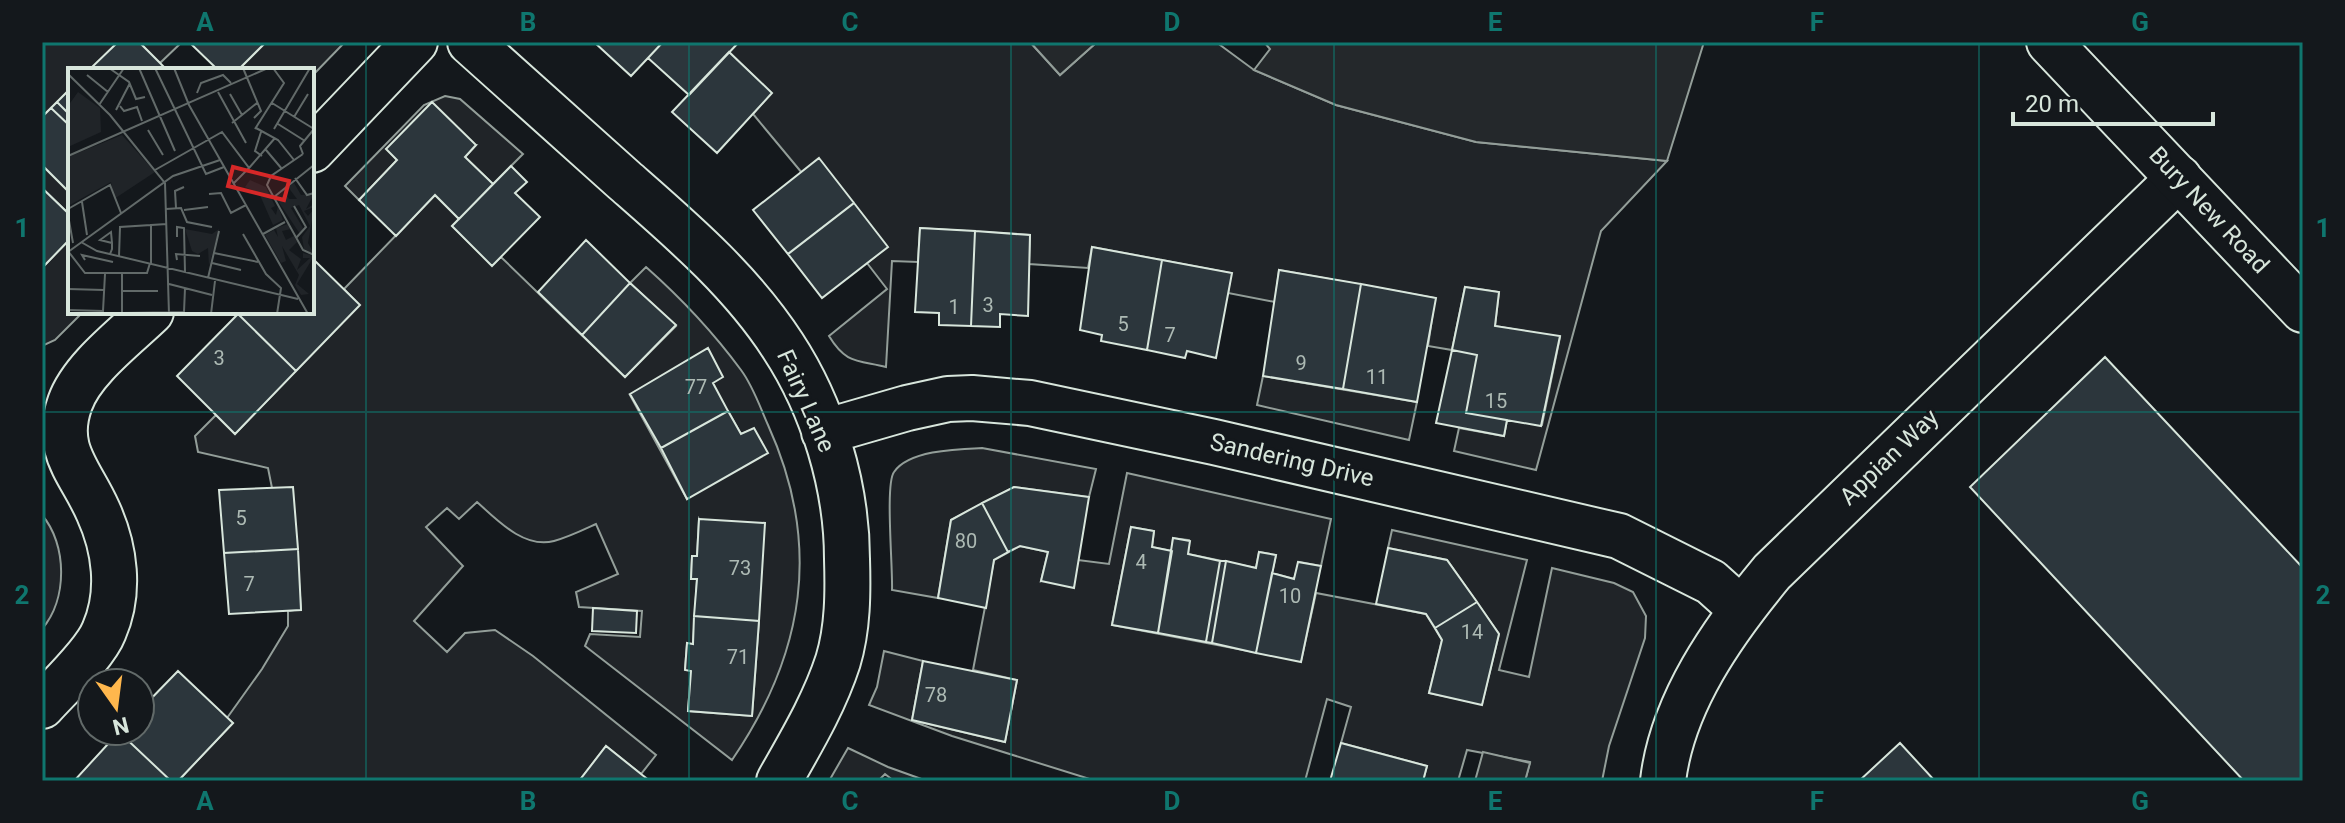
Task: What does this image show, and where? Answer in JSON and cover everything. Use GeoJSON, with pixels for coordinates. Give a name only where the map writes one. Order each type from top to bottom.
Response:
{"type":"FeatureCollection","features":[{"type":"Feature","properties":{"kind":"main road"},"geometry":{"type":"LineString","coordinates":[[314,148],[415,42]]}},
{"type":"Feature","properties":{"kind":"main road","name":"Fairy Lane"},"geometry":{"type":"LineString","coordinates":[[470,42],[711,259],[783,346],[824,432],[841,489],[847,537],[845,624],[838,659],[818,711],[779,781]]}},
{"type":"Feature","properties":{"kind":"main road","name":"Bury New Road"},"geometry":{"type":"LineString","coordinates":[[2049,42],[2303,310]]}},
{"type":"Feature","properties":{"kind":"main road","name":"Appian Way"},"geometry":{"type":"LineString","coordinates":[[1663,781],[1664,766],[1680,715],[1703,670],[1741,609],[1793,551],[2179,178]]}},
{"type":"Feature","properties":{"kind":"main road"},"geometry":{"type":"LineString","coordinates":[[42,706],[104,633],[115,587],[114,566],[99,512],[70,463],[53,422],[70,403],[81,380],[149,314]]}},
{"type":"Feature","properties":{"kind":"main road","name":"Sandering Drive"},"geometry":{"type":"LineString","coordinates":[[824,432],[948,399],[1030,403],[1214,442],[1619,536],[1711,582],[1741,609]]}},
{"type":"Feature","properties":{"kind":"shaded area"},"geometry":{"type":"Polygon","coordinates":[[[42,42],[118,42],[92,68],[68,68],[68,91],[42,117],[42,42]]]}},
{"type":"Feature","properties":{"kind":"shaded area"},"geometry":{"type":"Polygon","coordinates":[[[139,42],[182,42],[160,63],[139,42]]]}},
{"type":"Feature","properties":{"kind":"shaded area"},"geometry":{"type":"Polygon","coordinates":[[[266,42],[345,42],[314,74],[314,68],[240,68],[266,42]]]}},
{"type":"Feature","properties":{"kind":"shaded area"},"geometry":{"type":"Polygon","coordinates":[[[739,42],[1030,42],[1060,75],[1097,42],[1216,42],[1254,70],[1336,105],[1476,142],[1667,161],[1601,231],[1536,470],[1454,451],[1459,428],[1504,436],[1507,420],[1542,425],[1560,337],[1495,326],[1499,292],[1465,287],[1452,350],[1428,346],[1435,298],[1279,270],[1275,302],[1228,293],[1231,273],[1092,247],[1088,268],[1029,264],[1030,235],[920,228],[918,262],[892,261],[886,367],[847,356],[829,336],[887,289],[867,263],[887,247],[802,173],[753,114],[771,93],[729,52],[739,42]]]}},
{"type":"Feature","properties":{"kind":"shaded area"},"geometry":{"type":"Polygon","coordinates":[[[1030,42],[1097,42],[1060,75],[1030,42]]]}},
{"type":"Feature","properties":{"kind":"shaded area"},"geometry":{"type":"Polygon","coordinates":[[[1264,42],[1704,42],[1667,161],[1476,142],[1336,105],[1254,70],[1270,49],[1264,42]]]}},
{"type":"Feature","properties":{"kind":"shaded area"},"geometry":{"type":"Polygon","coordinates":[[[445,96],[460,99],[523,154],[493,184],[465,157],[476,145],[387,149],[397,160],[359,200],[345,186],[424,105],[445,96]]]}},
{"type":"Feature","properties":{"kind":"shaded area"},"geometry":{"type":"Polygon","coordinates":[[[42,165],[68,191],[68,213],[42,188],[42,165]]]}},
{"type":"Feature","properties":{"kind":"shaded area"},"geometry":{"type":"Polygon","coordinates":[[[435,195],[459,219],[452,226],[492,265],[501,257],[625,377],[676,326],[630,283],[646,267],[719,342],[749,383],[785,469],[795,512],[800,555],[798,597],[790,638],[757,720],[732,760],[585,646],[590,634],[640,637],[642,611],[579,607],[576,592],[618,574],[596,524],[554,541],[532,541],[512,531],[477,502],[459,519],[447,508],[426,527],[463,566],[414,621],[447,652],[465,633],[495,630],[533,656],[656,755],[641,774],[606,746],[579,781],[178,781],[233,723],[227,718],[288,626],[288,611],[301,609],[292,488],[272,488],[268,468],[198,452],[195,436],[216,415],[235,434],[359,305],[344,289],[435,195]],[[630,395],[687,499],[754,429],[741,434],[728,411],[630,395]],[[699,519],[697,556],[692,557],[691,579],[697,579],[693,644],[687,644],[685,669],[691,671],[688,711],[752,716],[759,621],[699,519]]]}},
{"type":"Feature","properties":{"kind":"shaded area"},"geometry":{"type":"Polygon","coordinates":[[[68,241],[68,314],[81,314],[55,340],[42,346],[42,268],[68,241]]]}},
{"type":"Feature","properties":{"kind":"shaded area"},"geometry":{"type":"Polygon","coordinates":[[[1263,376],[1417,402],[1409,440],[1257,405],[1263,376]]]}},
{"type":"Feature","properties":{"kind":"shaded area"},"geometry":{"type":"Polygon","coordinates":[[[982,448],[1096,469],[1089,497],[1014,487],[951,520],[938,598],[892,590],[890,509],[894,472],[922,455],[982,448]]]}},
{"type":"Feature","properties":{"kind":"shaded area"},"geometry":{"type":"Polygon","coordinates":[[[1127,473],[1331,519],[1321,566],[1299,562],[1294,579],[1272,573],[1276,555],[1259,552],[1256,568],[1188,554],[1189,540],[1173,538],[1172,551],[1152,547],[1154,531],[1131,527],[1112,625],[1301,661],[1316,593],[1426,614],[1442,640],[1429,693],[1482,704],[1499,634],[1447,560],[1388,548],[1392,530],[1527,560],[1499,670],[1529,677],[1552,568],[1614,583],[1633,592],[1646,616],[1645,638],[1609,746],[1602,781],[1525,781],[1530,762],[1467,750],[1458,781],[1423,781],[1427,766],[1341,743],[1351,707],[1327,699],[1305,781],[1096,781],[952,736],[869,705],[877,687],[884,651],[923,661],[912,720],[1005,742],[1017,680],[973,670],[994,560],[1020,546],[1048,552],[1041,581],[1078,560],[1109,564],[1127,473]]]}},
{"type":"Feature","properties":{"kind":"shaded area"},"geometry":{"type":"Polygon","coordinates":[[[42,515],[56,541],[61,572],[56,603],[42,629],[42,515]]]}},
{"type":"Feature","properties":{"kind":"shaded area"},"geometry":{"type":"Polygon","coordinates":[[[848,748],[927,781],[894,781],[885,774],[878,781],[829,781],[848,748]]]}},
{"type":"Feature","properties":{"kind":"shaded area"},"geometry":{"type":"Polygon","coordinates":[[[1483,752],[1530,763],[1525,781],[1475,781],[1483,752]]]}},
{"type":"Feature","properties":{"kind":"building"},"geometry":{"type":"Polygon","coordinates":[[[118,42],[139,42],[165,68],[91,68],[118,42]]]}},
{"type":"Feature","properties":{"kind":"building"},"geometry":{"type":"Polygon","coordinates":[[[189,42],[266,42],[240,68],[216,68],[189,42]]]}},
{"type":"Feature","properties":{"kind":"building"},"geometry":{"type":"Polygon","coordinates":[[[594,42],[663,42],[631,76],[594,42]]]}},
{"type":"Feature","properties":{"kind":"building"},"geometry":{"type":"Polygon","coordinates":[[[663,42],[739,42],[689,95],[648,58],[663,42]]]}},
{"type":"Feature","properties":{"kind":"building"},"geometry":{"type":"Polygon","coordinates":[[[729,52],[772,93],[717,153],[672,112],[729,52]]]}},
{"type":"Feature","properties":{"kind":"building"},"geometry":{"type":"Polygon","coordinates":[[[68,91],[68,113],[57,102],[68,91]]]}},
{"type":"Feature","properties":{"kind":"building"},"geometry":{"type":"Polygon","coordinates":[[[57,102],[68,113],[68,124],[51,108],[57,102]]]}},
{"type":"Feature","properties":{"kind":"building"},"geometry":{"type":"Polygon","coordinates":[[[432,102],[476,145],[465,157],[493,184],[459,219],[435,195],[396,236],[359,200],[397,160],[386,149],[432,102]]]}},
{"type":"Feature","properties":{"kind":"building"},"geometry":{"type":"Polygon","coordinates":[[[51,108],[68,124],[68,191],[42,165],[42,117],[51,108]]]}},
{"type":"Feature","properties":{"kind":"building"},"geometry":{"type":"Polygon","coordinates":[[[819,158],[854,203],[788,254],[753,210],[819,158]]]}},
{"type":"Feature","properties":{"kind":"building"},"geometry":{"type":"Polygon","coordinates":[[[511,166],[527,182],[515,193],[540,217],[492,266],[452,226],[511,166]]]}},
{"type":"Feature","properties":{"kind":"building"},"geometry":{"type":"Polygon","coordinates":[[[42,188],[68,213],[68,241],[42,268],[42,188]]]}},
{"type":"Feature","properties":{"kind":"building"},"geometry":{"type":"Polygon","coordinates":[[[854,203],[888,247],[822,298],[788,254],[854,203]]]}},
{"type":"Feature","properties":{"kind":"building"},"geometry":{"type":"Polygon","coordinates":[[[920,228],[975,231],[971,326],[939,325],[939,313],[915,312],[920,228]]]}},
{"type":"Feature","properties":{"kind":"building"},"geometry":{"type":"Polygon","coordinates":[[[975,231],[1030,235],[1028,316],[1000,314],[1000,327],[971,326],[975,231]]]}},
{"type":"Feature","properties":{"kind":"building"},"geometry":{"type":"Polygon","coordinates":[[[586,240],[630,283],[582,335],[538,292],[586,240]]]}},
{"type":"Feature","properties":{"kind":"building"},"geometry":{"type":"Polygon","coordinates":[[[1092,247],[1162,260],[1147,350],[1101,341],[1102,335],[1080,330],[1092,247]]]}},
{"type":"Feature","properties":{"kind":"building"},"geometry":{"type":"Polygon","coordinates":[[[314,260],[360,305],[296,371],[238,314],[314,314],[314,260]]]}},
{"type":"Feature","properties":{"kind":"building"},"geometry":{"type":"Polygon","coordinates":[[[1162,260],[1232,273],[1216,358],[1187,351],[1185,358],[1147,350],[1162,260]]]}},
{"type":"Feature","properties":{"kind":"building"},"geometry":{"type":"Polygon","coordinates":[[[1279,270],[1361,284],[1343,389],[1263,376],[1279,270]]]}},
{"type":"Feature","properties":{"kind":"building"},"geometry":{"type":"Polygon","coordinates":[[[630,283],[676,325],[625,377],[582,335],[630,283]]]}},
{"type":"Feature","properties":{"kind":"building"},"geometry":{"type":"Polygon","coordinates":[[[1361,284],[1436,298],[1417,402],[1343,389],[1361,284]]]}},
{"type":"Feature","properties":{"kind":"building"},"geometry":{"type":"Polygon","coordinates":[[[1465,287],[1499,292],[1495,326],[1560,336],[1541,426],[1466,413],[1477,355],[1452,350],[1465,287]]]}},
{"type":"Feature","properties":{"kind":"building"},"geometry":{"type":"Polygon","coordinates":[[[238,314],[296,371],[235,434],[177,376],[238,314]]]}},
{"type":"Feature","properties":{"kind":"building"},"geometry":{"type":"Polygon","coordinates":[[[708,348],[723,377],[713,383],[728,411],[661,448],[630,394],[708,348]]]}},
{"type":"Feature","properties":{"kind":"building"},"geometry":{"type":"Polygon","coordinates":[[[1452,350],[1477,355],[1466,413],[1507,420],[1504,436],[1436,423],[1452,350]]]}},
{"type":"Feature","properties":{"kind":"building"},"geometry":{"type":"Polygon","coordinates":[[[2105,357],[2303,568],[2303,781],[2244,781],[1970,487],[2105,357]]]}},
{"type":"Feature","properties":{"kind":"building"},"geometry":{"type":"Polygon","coordinates":[[[728,411],[741,434],[754,428],[768,453],[687,499],[661,448],[728,411]]]}},
{"type":"Feature","properties":{"kind":"building"},"geometry":{"type":"Polygon","coordinates":[[[293,487],[298,549],[224,553],[219,490],[293,487]]]}},
{"type":"Feature","properties":{"kind":"building"},"geometry":{"type":"Polygon","coordinates":[[[1014,487],[1089,497],[1074,588],[1041,581],[1048,552],[1020,546],[1008,552],[982,503],[1014,487]]]}},
{"type":"Feature","properties":{"kind":"building"},"geometry":{"type":"Polygon","coordinates":[[[982,503],[1008,552],[994,560],[986,608],[938,598],[951,520],[982,503]]]}},
{"type":"Feature","properties":{"kind":"building"},"geometry":{"type":"Polygon","coordinates":[[[699,519],[765,523],[759,621],[694,616],[697,579],[691,579],[692,556],[697,556],[699,519]]]}},
{"type":"Feature","properties":{"kind":"building"},"geometry":{"type":"Polygon","coordinates":[[[1131,527],[1154,531],[1152,547],[1172,551],[1158,633],[1112,625],[1131,527]]]}},
{"type":"Feature","properties":{"kind":"building"},"geometry":{"type":"Polygon","coordinates":[[[1173,538],[1190,541],[1188,554],[1220,561],[1206,642],[1158,633],[1173,538]]]}},
{"type":"Feature","properties":{"kind":"building"},"geometry":{"type":"Polygon","coordinates":[[[1388,548],[1447,560],[1477,602],[1435,628],[1426,614],[1376,604],[1388,548]]]}},
{"type":"Feature","properties":{"kind":"building"},"geometry":{"type":"Polygon","coordinates":[[[298,549],[301,610],[229,614],[224,553],[298,549]]]}},
{"type":"Feature","properties":{"kind":"building"},"geometry":{"type":"Polygon","coordinates":[[[1259,552],[1276,555],[1256,653],[1212,643],[1226,561],[1256,568],[1259,552]]]}},
{"type":"Feature","properties":{"kind":"building"},"geometry":{"type":"Polygon","coordinates":[[[1220,561],[1226,561],[1212,643],[1206,642],[1220,561]]]}},
{"type":"Feature","properties":{"kind":"building"},"geometry":{"type":"Polygon","coordinates":[[[1298,562],[1321,566],[1301,662],[1256,653],[1272,573],[1294,579],[1298,562]]]}},
{"type":"Feature","properties":{"kind":"building"},"geometry":{"type":"Polygon","coordinates":[[[1477,602],[1499,634],[1482,705],[1429,693],[1442,640],[1435,628],[1477,602]]]}},
{"type":"Feature","properties":{"kind":"building"},"geometry":{"type":"Polygon","coordinates":[[[593,608],[637,611],[636,633],[592,631],[593,608]]]}},
{"type":"Feature","properties":{"kind":"building"},"geometry":{"type":"Polygon","coordinates":[[[694,616],[759,621],[752,716],[688,711],[691,671],[685,670],[687,643],[693,644],[694,616]]]}},
{"type":"Feature","properties":{"kind":"building"},"geometry":{"type":"Polygon","coordinates":[[[923,661],[1017,680],[1005,742],[912,720],[923,661]]]}},
{"type":"Feature","properties":{"kind":"building"},"geometry":{"type":"Polygon","coordinates":[[[178,671],[233,723],[178,781],[171,781],[135,747],[156,747],[156,694],[178,671]]]}},
{"type":"Feature","properties":{"kind":"building"},"geometry":{"type":"Polygon","coordinates":[[[1341,743],[1427,766],[1423,781],[1330,781],[1341,743]]]}},
{"type":"Feature","properties":{"kind":"building"},"geometry":{"type":"Polygon","coordinates":[[[1900,743],[1935,781],[1859,781],[1900,743]]]}},
{"type":"Feature","properties":{"kind":"building"},"geometry":{"type":"Polygon","coordinates":[[[606,746],[641,774],[650,781],[579,781],[606,746]]]}},
{"type":"Feature","properties":{"kind":"building"},"geometry":{"type":"Polygon","coordinates":[[[105,747],[135,747],[171,781],[74,781],[105,747]]]}}]}
